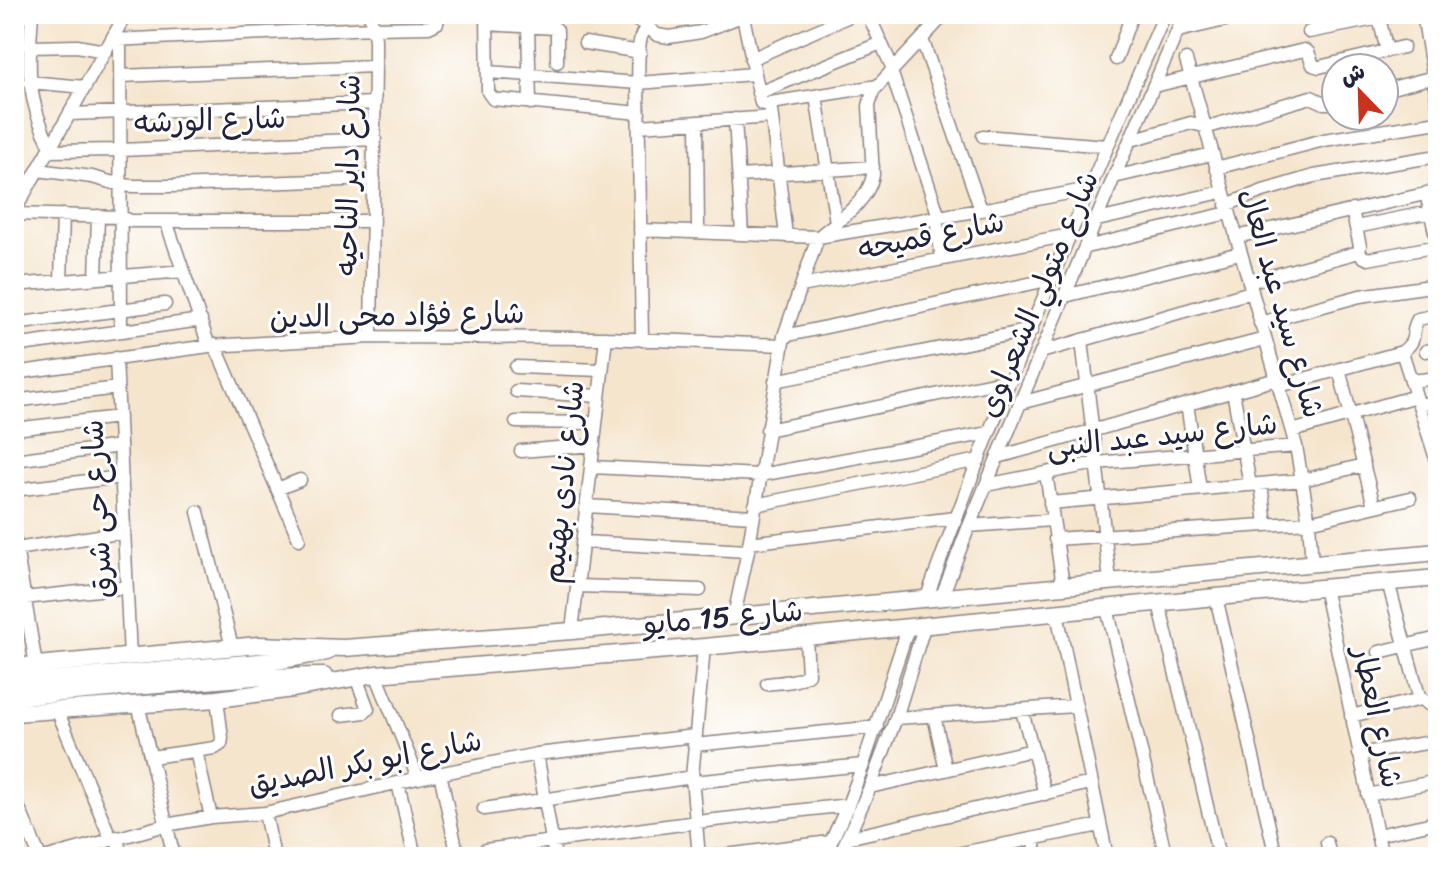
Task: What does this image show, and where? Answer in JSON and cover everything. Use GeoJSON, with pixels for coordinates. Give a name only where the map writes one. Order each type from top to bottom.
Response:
{"type":"FeatureCollection","features":[{"type":"Feature","properties":{"kind":"main road","name":"شارع 15 مايو"},"geometry":{"type":"LineString","coordinates":[[14,667],[276,644],[344,648],[572,631],[1438,552]]}},
{"type":"Feature","properties":{"kind":"main road","name":"شارع 15 مايو"},"geometry":{"type":"LineString","coordinates":[[14,713],[217,699],[376,674],[806,638],[1438,578]]}},
{"type":"Feature","properties":{"kind":"main road"},"geometry":{"type":"LineString","coordinates":[[14,683],[282,660],[344,648]]}},
{"type":"Feature","properties":{"kind":"main road"},"geometry":{"type":"LineString","coordinates":[[14,697],[254,677],[303,675],[351,678]]}},
{"type":"Feature","properties":{"kind":"street"},"geometry":{"type":"LineString","coordinates":[[32,14],[29,82],[36,113],[50,149]]}},
{"type":"Feature","properties":{"kind":"street"},"geometry":{"type":"LineString","coordinates":[[126,14],[14,213],[121,217],[131,221],[373,221]]}},
{"type":"Feature","properties":{"kind":"street","name":"شارع داير الناحيه"},"geometry":{"type":"LineString","coordinates":[[370,14],[375,66],[371,337]]}},
{"type":"Feature","properties":{"kind":"street"},"geometry":{"type":"LineString","coordinates":[[29,47],[432,27],[437,23],[439,14]]}},
{"type":"Feature","properties":{"kind":"street"},"geometry":{"type":"LineString","coordinates":[[622,14],[650,20]]}},
{"type":"Feature","properties":{"kind":"street"},"geometry":{"type":"LineString","coordinates":[[711,14],[713,28]]}},
{"type":"Feature","properties":{"kind":"street"},"geometry":{"type":"LineString","coordinates":[[751,59],[854,14]]}},
{"type":"Feature","properties":{"kind":"street"},"geometry":{"type":"LineString","coordinates":[[868,14],[892,70],[938,217],[942,259]]}},
{"type":"Feature","properties":{"kind":"street"},"geometry":{"type":"LineString","coordinates":[[734,616],[783,340],[818,237],[868,193],[872,184],[869,101],[878,86],[945,14]]}},
{"type":"Feature","properties":{"kind":"street"},"geometry":{"type":"LineString","coordinates":[[1116,59],[1132,14]]}},
{"type":"Feature","properties":{"kind":"street","name":"شارع متولي الشعراوى"},"geometry":{"type":"LineString","coordinates":[[935,596],[955,518],[1089,189],[1165,14]]}},
{"type":"Feature","properties":{"kind":"street","name":"شارع متولي الشعراوى"},"geometry":{"type":"LineString","coordinates":[[935,596],[969,526],[1185,14]]}},
{"type":"Feature","properties":{"kind":"street"},"geometry":{"type":"LineString","coordinates":[[1178,31],[1251,14]]}},
{"type":"Feature","properties":{"kind":"street"},"geometry":{"type":"LineString","coordinates":[[1309,32],[1400,14]]}},
{"type":"Feature","properties":{"kind":"street"},"geometry":{"type":"LineString","coordinates":[[1423,14],[1438,105]]}},
{"type":"Feature","properties":{"kind":"street"},"geometry":{"type":"LineString","coordinates":[[650,20],[657,35],[663,37],[713,28],[745,15],[761,103],[878,86]]}},
{"type":"Feature","properties":{"kind":"street"},"geometry":{"type":"LineString","coordinates":[[1378,16],[1387,51],[1403,47]]}},
{"type":"Feature","properties":{"kind":"street"},"geometry":{"type":"LineString","coordinates":[[557,62],[557,29],[487,19],[488,92],[493,99],[564,106],[639,120],[697,122],[772,117]]}},
{"type":"Feature","properties":{"kind":"street"},"geometry":{"type":"LineString","coordinates":[[642,340],[638,83],[641,37],[650,20]]}},
{"type":"Feature","properties":{"kind":"street"},"geometry":{"type":"LineString","coordinates":[[528,26],[530,103]]}},
{"type":"Feature","properties":{"kind":"street"},"geometry":{"type":"LineString","coordinates":[[922,39],[981,210]]}},
{"type":"Feature","properties":{"kind":"street"},"geometry":{"type":"LineString","coordinates":[[112,43],[120,76],[121,331]]}},
{"type":"Feature","properties":{"kind":"street"},"geometry":{"type":"LineString","coordinates":[[585,43],[640,52]]}},
{"type":"Feature","properties":{"kind":"street"},"geometry":{"type":"LineString","coordinates":[[758,93],[881,43]]}},
{"type":"Feature","properties":{"kind":"street"},"geometry":{"type":"LineString","coordinates":[[1154,86],[1305,50],[1313,65],[1320,67]]}},
{"type":"Feature","properties":{"kind":"street","name":"شارع سيد عبد العال"},"geometry":{"type":"LineString","coordinates":[[1186,60],[1296,446],[1309,522],[1312,564]]}},
{"type":"Feature","properties":{"kind":"street"},"geometry":{"type":"LineString","coordinates":[[120,76],[375,66]]}},
{"type":"Feature","properties":{"kind":"street"},"geometry":{"type":"LineString","coordinates":[[488,72],[638,83],[754,74]]}},
{"type":"Feature","properties":{"kind":"street"},"geometry":{"type":"LineString","coordinates":[[563,77],[564,106]]}},
{"type":"Feature","properties":{"kind":"street"},"geometry":{"type":"LineString","coordinates":[[1400,86],[1434,77]]}},
{"type":"Feature","properties":{"kind":"street"},"geometry":{"type":"LineString","coordinates":[[29,82],[85,87]]}},
{"type":"Feature","properties":{"kind":"street"},"geometry":{"type":"LineString","coordinates":[[816,96],[836,222]]}},
{"type":"Feature","properties":{"kind":"street"},"geometry":{"type":"LineString","coordinates":[[1131,140],[1191,123],[1204,127],[1311,97],[1320,101]]}},
{"type":"Feature","properties":{"kind":"street"},"geometry":{"type":"LineString","coordinates":[[70,114],[375,103]]}},
{"type":"Feature","properties":{"kind":"street"},"geometry":{"type":"LineString","coordinates":[[771,103],[786,236]]}},
{"type":"Feature","properties":{"kind":"street"},"geometry":{"type":"LineString","coordinates":[[735,119],[742,234]]}},
{"type":"Feature","properties":{"kind":"street"},"geometry":{"type":"LineString","coordinates":[[697,122],[698,232]]}},
{"type":"Feature","properties":{"kind":"street"},"geometry":{"type":"LineString","coordinates":[[1400,128],[1438,122]]}},
{"type":"Feature","properties":{"kind":"street"},"geometry":{"type":"LineString","coordinates":[[1216,168],[1293,147],[1375,132]]}},
{"type":"Feature","properties":{"kind":"street"},"geometry":{"type":"LineString","coordinates":[[983,136],[1107,146]]}},
{"type":"Feature","properties":{"kind":"street","name":"شارع الورشه"},"geometry":{"type":"LineString","coordinates":[[50,149],[121,150],[375,139]]}},
{"type":"Feature","properties":{"kind":"street"},"geometry":{"type":"LineString","coordinates":[[1114,177],[1212,154]]}},
{"type":"Feature","properties":{"kind":"street"},"geometry":{"type":"LineString","coordinates":[[1086,247],[1314,176],[1438,156]]}},
{"type":"Feature","properties":{"kind":"street"},"geometry":{"type":"LineString","coordinates":[[739,176],[873,167]]}},
{"type":"Feature","properties":{"kind":"street"},"geometry":{"type":"LineString","coordinates":[[38,170],[92,177],[121,185],[374,179]]}},
{"type":"Feature","properties":{"kind":"street"},"geometry":{"type":"LineString","coordinates":[[640,230],[818,237],[1089,189]]}},
{"type":"Feature","properties":{"kind":"street"},"geometry":{"type":"LineString","coordinates":[[1236,237],[1432,192],[1430,212],[1438,245],[1368,259],[1359,252]]}},
{"type":"Feature","properties":{"kind":"street"},"geometry":{"type":"LineString","coordinates":[[1097,220],[1226,203]]}},
{"type":"Feature","properties":{"kind":"street"},"geometry":{"type":"LineString","coordinates":[[1352,210],[1359,252]]}},
{"type":"Feature","properties":{"kind":"street"},"geometry":{"type":"LineString","coordinates":[[1356,227],[1430,212]]}},
{"type":"Feature","properties":{"kind":"street"},"geometry":{"type":"LineString","coordinates":[[61,281],[63,215]]}},
{"type":"Feature","properties":{"kind":"street"},"geometry":{"type":"LineString","coordinates":[[96,278],[98,216]]}},
{"type":"Feature","properties":{"kind":"street"},"geometry":{"type":"LineString","coordinates":[[166,221],[201,320],[299,539]]}},
{"type":"Feature","properties":{"kind":"street","name":"شارع قميحه"},"geometry":{"type":"LineString","coordinates":[[801,286],[1070,235]]}},
{"type":"Feature","properties":{"kind":"street"},"geometry":{"type":"LineString","coordinates":[[1041,352],[1359,252]]}},
{"type":"Feature","properties":{"kind":"street"},"geometry":{"type":"LineString","coordinates":[[1065,296],[1240,253]]}},
{"type":"Feature","properties":{"kind":"street"},"geometry":{"type":"LineString","coordinates":[[14,285],[184,271]]}},
{"type":"Feature","properties":{"kind":"street","name":"شارع فؤاد محى الدين"},"geometry":{"type":"LineString","coordinates":[[14,373],[212,346],[371,337],[783,340],[1052,279]]}},
{"type":"Feature","properties":{"kind":"street"},"geometry":{"type":"LineString","coordinates":[[1260,323],[1360,296],[1438,285]]}},
{"type":"Feature","properties":{"kind":"street"},"geometry":{"type":"LineString","coordinates":[[14,324],[165,304]]}},
{"type":"Feature","properties":{"kind":"street"},"geometry":{"type":"LineString","coordinates":[[998,457],[1233,391],[1402,352],[1414,338],[1418,319],[1438,315]]}},
{"type":"Feature","properties":{"kind":"street"},"geometry":{"type":"LineString","coordinates":[[14,346],[201,320]]}},
{"type":"Feature","properties":{"kind":"street"},"geometry":{"type":"LineString","coordinates":[[775,381],[1032,330]]}},
{"type":"Feature","properties":{"kind":"street","name":"شارع نادى بهتيم"},"geometry":{"type":"LineString","coordinates":[[572,631],[606,338]]}},
{"type":"Feature","properties":{"kind":"street"},"geometry":{"type":"LineString","coordinates":[[1020,403],[1265,339]]}},
{"type":"Feature","properties":{"kind":"street"},"geometry":{"type":"LineString","coordinates":[[1082,340],[1110,581]]}},
{"type":"Feature","properties":{"kind":"street"},"geometry":{"type":"LineString","coordinates":[[1402,352],[1418,401],[1434,436],[1438,465]]}},
{"type":"Feature","properties":{"kind":"street","name":"شارع حى شرق"},"geometry":{"type":"LineString","coordinates":[[116,358],[130,657]]}},
{"type":"Feature","properties":{"kind":"street"},"geometry":{"type":"LineString","coordinates":[[516,367],[602,370]]}},
{"type":"Feature","properties":{"kind":"street"},"geometry":{"type":"LineString","coordinates":[[1339,369],[1374,506]]}},
{"type":"Feature","properties":{"kind":"street"},"geometry":{"type":"LineString","coordinates":[[1411,381],[1438,378]]}},
{"type":"Feature","properties":{"kind":"street"},"geometry":{"type":"LineString","coordinates":[[767,430],[1012,379]]}},
{"type":"Feature","properties":{"kind":"street"},"geometry":{"type":"LineString","coordinates":[[14,401],[117,388]]}},
{"type":"Feature","properties":{"kind":"street"},"geometry":{"type":"LineString","coordinates":[[516,391],[599,396]]}},
{"type":"Feature","properties":{"kind":"street"},"geometry":{"type":"LineString","coordinates":[[1233,391],[1244,451],[1266,524]]}},
{"type":"Feature","properties":{"kind":"street"},"geometry":{"type":"LineString","coordinates":[[1292,431],[1418,401],[1438,401]]}},
{"type":"Feature","properties":{"kind":"street"},"geometry":{"type":"LineString","coordinates":[[1187,404],[1200,489]]}},
{"type":"Feature","properties":{"kind":"street"},"geometry":{"type":"LineString","coordinates":[[14,429],[119,417]]}},
{"type":"Feature","properties":{"kind":"street"},"geometry":{"type":"LineString","coordinates":[[516,422],[596,423]]}},
{"type":"Feature","properties":{"kind":"street"},"geometry":{"type":"LineString","coordinates":[[591,467],[760,475],[989,433]]}},
{"type":"Feature","properties":{"kind":"street"},"geometry":{"type":"LineString","coordinates":[[521,451],[594,445]]}},
{"type":"Feature","properties":{"kind":"street"},"geometry":{"type":"LineString","coordinates":[[14,460],[120,446]]}},
{"type":"Feature","properties":{"kind":"street","name":"شارع سيد عبد النبى"},"geometry":{"type":"LineString","coordinates":[[986,485],[1096,463],[1296,446]]}},
{"type":"Feature","properties":{"kind":"street"},"geometry":{"type":"LineString","coordinates":[[587,506],[754,510],[979,460]]}},
{"type":"Feature","properties":{"kind":"street"},"geometry":{"type":"LineString","coordinates":[[1050,503],[1303,480],[1364,465]]}},
{"type":"Feature","properties":{"kind":"street"},"geometry":{"type":"LineString","coordinates":[[1046,473],[1063,585]]}},
{"type":"Feature","properties":{"kind":"street"},"geometry":{"type":"LineString","coordinates":[[14,490],[121,477]]}},
{"type":"Feature","properties":{"kind":"street"},"geometry":{"type":"LineString","coordinates":[[277,489],[300,480]]}},
{"type":"Feature","properties":{"kind":"street"},"geometry":{"type":"LineString","coordinates":[[1055,539],[1309,522],[1410,498]]}},
{"type":"Feature","properties":{"kind":"street"},"geometry":{"type":"LineString","coordinates":[[198,512],[232,647]]}},
{"type":"Feature","properties":{"kind":"street"},"geometry":{"type":"LineString","coordinates":[[583,542],[748,547],[955,518]]}},
{"type":"Feature","properties":{"kind":"street"},"geometry":{"type":"LineString","coordinates":[[969,526],[1052,520]]}},
{"type":"Feature","properties":{"kind":"street"},"geometry":{"type":"LineString","coordinates":[[36,665],[15,542],[124,532]]}},
{"type":"Feature","properties":{"kind":"street"},"geometry":{"type":"LineString","coordinates":[[1388,582],[1420,698],[1428,704],[1438,702]]}},
{"type":"Feature","properties":{"kind":"street"},"geometry":{"type":"LineString","coordinates":[[578,586],[700,590]]}},
{"type":"Feature","properties":{"kind":"street"},"geometry":{"type":"LineString","coordinates":[[24,598],[126,587]]}},
{"type":"Feature","properties":{"kind":"street","name":"شارع العطار"},"geometry":{"type":"LineString","coordinates":[[1324,587],[1382,857]]}},
{"type":"Feature","properties":{"kind":"street"},"geometry":{"type":"LineString","coordinates":[[1216,597],[1276,857]]}},
{"type":"Feature","properties":{"kind":"street"},"geometry":{"type":"LineString","coordinates":[[1159,603],[1219,857]]}},
{"type":"Feature","properties":{"kind":"street"},"geometry":{"type":"LineString","coordinates":[[1107,608],[1166,857]]}},
{"type":"Feature","properties":{"kind":"street"},"geometry":{"type":"LineString","coordinates":[[1057,613],[1107,857]]}},
{"type":"Feature","properties":{"kind":"street"},"geometry":{"type":"LineString","coordinates":[[839,857],[896,718],[916,628]]}},
{"type":"Feature","properties":{"kind":"street"},"geometry":{"type":"LineString","coordinates":[[824,857],[848,805],[916,628]]}},
{"type":"Feature","properties":{"kind":"street"},"geometry":{"type":"LineString","coordinates":[[767,684],[806,677],[806,638]]}},
{"type":"Feature","properties":{"kind":"street"},"geometry":{"type":"LineString","coordinates":[[1379,652],[1438,638]]}},
{"type":"Feature","properties":{"kind":"street"},"geometry":{"type":"LineString","coordinates":[[699,857],[692,780],[704,647]]}},
{"type":"Feature","properties":{"kind":"street"},"geometry":{"type":"LineString","coordinates":[[376,674],[418,778]]}},
{"type":"Feature","properties":{"kind":"street"},"geometry":{"type":"LineString","coordinates":[[341,715],[368,709],[351,678]]}},
{"type":"Feature","properties":{"kind":"street"},"geometry":{"type":"LineString","coordinates":[[1351,716],[1420,698]]}},
{"type":"Feature","properties":{"kind":"street"},"geometry":{"type":"LineString","coordinates":[[151,757],[215,748],[221,744],[217,699]]}},
{"type":"Feature","properties":{"kind":"street"},"geometry":{"type":"LineString","coordinates":[[138,704],[174,857]]}},
{"type":"Feature","properties":{"kind":"street"},"geometry":{"type":"LineString","coordinates":[[896,718],[1075,706]]}},
{"type":"Feature","properties":{"kind":"street"},"geometry":{"type":"LineString","coordinates":[[57,710],[121,857]]}},
{"type":"Feature","properties":{"kind":"street"},"geometry":{"type":"LineString","coordinates":[[1022,711],[1045,794]]}},
{"type":"Feature","properties":{"kind":"street"},"geometry":{"type":"LineString","coordinates":[[934,716],[946,770]]}},
{"type":"Feature","properties":{"kind":"street","name":"شارع ابو بكر الصديق"},"geometry":{"type":"LineString","coordinates":[[48,857],[166,825],[211,817],[265,813],[537,754],[877,727]]}},
{"type":"Feature","properties":{"kind":"street"},"geometry":{"type":"LineString","coordinates":[[1359,754],[1438,741]]}},
{"type":"Feature","properties":{"kind":"street"},"geometry":{"type":"LineString","coordinates":[[870,787],[1033,750]]}},
{"type":"Feature","properties":{"kind":"street"},"geometry":{"type":"LineString","coordinates":[[196,751],[211,817]]}},
{"type":"Feature","properties":{"kind":"street"},"geometry":{"type":"LineString","coordinates":[[537,754],[555,857]]}},
{"type":"Feature","properties":{"kind":"street"},"geometry":{"type":"LineString","coordinates":[[484,809],[692,780],[863,765]]}},
{"type":"Feature","properties":{"kind":"street"},"geometry":{"type":"LineString","coordinates":[[440,773],[458,857]]}},
{"type":"Feature","properties":{"kind":"street"},"geometry":{"type":"LineString","coordinates":[[1368,795],[1438,781]]}},
{"type":"Feature","properties":{"kind":"street"},"geometry":{"type":"LineString","coordinates":[[398,783],[415,857]]}},
{"type":"Feature","properties":{"kind":"street"},"geometry":{"type":"LineString","coordinates":[[847,838],[1091,783]]}},
{"type":"Feature","properties":{"kind":"street"},"geometry":{"type":"LineString","coordinates":[[14,797],[40,857]]}},
{"type":"Feature","properties":{"kind":"street"},"geometry":{"type":"LineString","coordinates":[[485,850],[848,805]]}},
{"type":"Feature","properties":{"kind":"street"},"geometry":{"type":"LineString","coordinates":[[265,813],[274,857]]}},
{"type":"Feature","properties":{"kind":"street"},"geometry":{"type":"LineString","coordinates":[[1377,835],[1438,822]]}},
{"type":"Feature","properties":{"kind":"street"},"geometry":{"type":"LineString","coordinates":[[942,857],[998,852],[1033,839],[1100,825]]}},
{"type":"Feature","properties":{"kind":"street"},"geometry":{"type":"LineString","coordinates":[[1033,839],[1037,857]]}},
{"type":"Feature","properties":{"kind":"street"},"geometry":{"type":"LineString","coordinates":[[710,857],[830,842]]}},
{"type":"Feature","properties":{"kind":"street"},"geometry":{"type":"LineString","coordinates":[[1327,843],[1330,857]]}}]}
